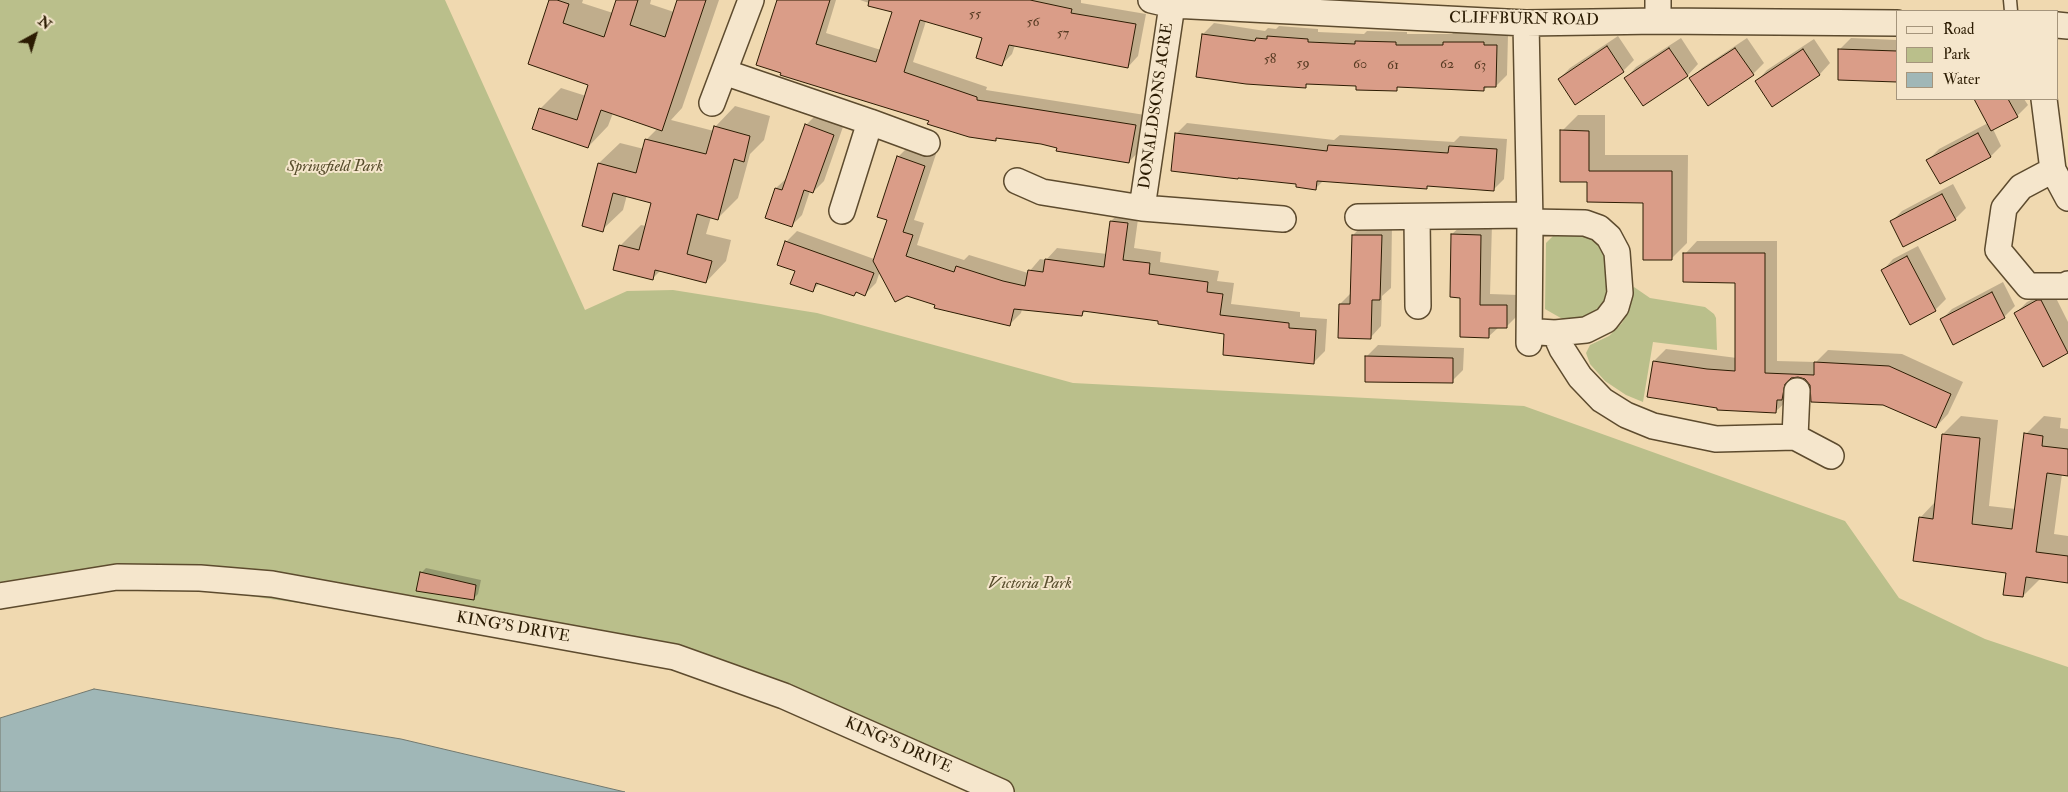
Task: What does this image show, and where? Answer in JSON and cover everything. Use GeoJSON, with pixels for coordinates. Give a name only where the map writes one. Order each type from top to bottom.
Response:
{"type":"FeatureCollection","features":[{"type":"Feature","properties":{"kind":"street"},"geometry":{"type":"LineString","coordinates":[[712,103],[751,0]]}},
{"type":"Feature","properties":{"kind":"street","name":"CLIFFBURN ROAD"},"geometry":{"type":"LineString","coordinates":[[1162,2],[1526,23],[1658,11],[1896,23]]}},
{"type":"Feature","properties":{"kind":"street","name":"DONALDSONS ACRE"},"geometry":{"type":"LineString","coordinates":[[1142,208],[1162,2]]}},
{"type":"Feature","properties":{"kind":"street"},"geometry":{"type":"LineString","coordinates":[[1358,217],[1530,219],[1585,223],[1599,228],[1609,237],[1617,252],[1620,293],[1616,308],[1606,320],[1586,330],[1529,337],[1530,219],[1526,23]]}},
{"type":"Feature","properties":{"kind":"street"},"geometry":{"type":"LineString","coordinates":[[724,72],[928,143]]}},
{"type":"Feature","properties":{"kind":"street"},"geometry":{"type":"LineString","coordinates":[[2044,100],[2053,170],[2068,198]]}},
{"type":"Feature","properties":{"kind":"street"},"geometry":{"type":"LineString","coordinates":[[842,212],[870,122]]}},
{"type":"Feature","properties":{"kind":"street"},"geometry":{"type":"LineString","coordinates":[[2053,170],[2021,187],[2004,208],[1998,250],[2028,286],[2065,286],[2068,284]]}},
{"type":"Feature","properties":{"kind":"street","name":"DONALDSONS ACRE"},"geometry":{"type":"LineString","coordinates":[[1017,181],[1042,192],[1142,208],[1283,219]]}},
{"type":"Feature","properties":{"kind":"street"},"geometry":{"type":"LineString","coordinates":[[1417,217],[1418,306]]}},
{"type":"Feature","properties":{"kind":"street"},"geometry":{"type":"LineString","coordinates":[[1555,333],[1562,349],[1580,376],[1602,400],[1626,415],[1653,426],[1716,439],[1796,437],[1831,456]]}},
{"type":"Feature","properties":{"kind":"street"},"geometry":{"type":"LineString","coordinates":[[1796,437],[1798,391]]}},
{"type":"Feature","properties":{"kind":"street","name":"KING'S DRIVE"},"geometry":{"type":"LineString","coordinates":[[0,596],[117,577],[200,578],[272,584],[675,657],[784,696],[1001,792]]}},
{"type":"Feature","properties":{"kind":"green space","name":"Victoria Park"},"geometry":{"type":"Polygon","coordinates":[[[0,0],[445,0],[585,310],[627,291],[673,290],[817,313],[1073,383],[1524,406],[1845,521],[1899,598],[1985,639],[2068,667],[2068,792],[985,792],[675,657],[117,577],[0,596],[0,0]]]}},
{"type":"Feature","properties":{"kind":"green space"},"geometry":{"type":"Polygon","coordinates":[[[1566,230],[1594,235],[1607,256],[1608,297],[1597,316],[1566,321],[1545,309],[1546,243],[1554,235],[1566,230]]]}},
{"type":"Feature","properties":{"kind":"green space"},"geometry":{"type":"Polygon","coordinates":[[[1634,287],[1650,298],[1705,307],[1716,318],[1717,350],[1653,342],[1643,402],[1626,395],[1605,381],[1590,364],[1586,353],[1590,345],[1609,336],[1622,323],[1630,308],[1631,290],[1634,287]]]}},
{"type":"Feature","properties":{"kind":"water"},"geometry":{"type":"Polygon","coordinates":[[[94,689],[401,739],[625,792],[0,792],[0,718],[94,689]]]}},
{"type":"Feature","properties":{"kind":"building"},"geometry":{"type":"Polygon","coordinates":[[[549,0],[557,0],[569,4],[563,23],[604,37],[616,0],[638,0],[630,25],[665,37],[677,0],[706,0],[662,131],[601,110],[588,148],[532,129],[539,108],[577,120],[588,85],[528,64],[549,0]]]}},
{"type":"Feature","properties":{"kind":"building"},"geometry":{"type":"Polygon","coordinates":[[[777,0],[830,0],[816,44],[876,62],[892,12],[868,6],[869,0],[1030,0],[1072,9],[1071,13],[1136,24],[1128,68],[1009,45],[1002,66],[976,58],[982,38],[920,20],[904,72],[977,97],[977,100],[1136,125],[1129,163],[1056,151],[1057,148],[1041,144],[996,138],[996,141],[969,137],[927,124],[929,121],[780,75],[781,73],[756,65],[777,0]]]}},
{"type":"Feature","properties":{"kind":"building"},"geometry":{"type":"Polygon","coordinates":[[[1202,34],[1255,41],[1256,38],[1267,39],[1267,36],[1308,39],[1308,42],[1355,44],[1355,41],[1396,42],[1396,45],[1443,45],[1443,42],[1484,42],[1484,45],[1497,45],[1496,87],[1484,87],[1484,91],[1397,87],[1397,91],[1356,90],[1356,86],[1306,84],[1306,88],[1246,84],[1196,77],[1202,34]]]}},
{"type":"Feature","properties":{"kind":"building"},"geometry":{"type":"Polygon","coordinates":[[[1607,46],[1624,72],[1575,105],[1558,79],[1607,46]]]}},
{"type":"Feature","properties":{"kind":"building"},"geometry":{"type":"Polygon","coordinates":[[[1669,48],[1688,76],[1643,106],[1624,78],[1669,48]]]}},
{"type":"Feature","properties":{"kind":"building"},"geometry":{"type":"Polygon","coordinates":[[[1735,48],[1754,75],[1708,106],[1689,78],[1735,48]]]}},
{"type":"Feature","properties":{"kind":"building"},"geometry":{"type":"Polygon","coordinates":[[[1803,49],[1820,75],[1772,107],[1755,81],[1803,49]]]}},
{"type":"Feature","properties":{"kind":"building"},"geometry":{"type":"Polygon","coordinates":[[[1838,49],[1896,51],[1896,82],[1838,80],[1838,49]]]}},
{"type":"Feature","properties":{"kind":"building"},"geometry":{"type":"Polygon","coordinates":[[[1975,100],[2009,100],[2018,117],[1991,131],[1975,100]]]}},
{"type":"Feature","properties":{"kind":"building"},"geometry":{"type":"Polygon","coordinates":[[[805,124],[834,135],[813,193],[804,190],[792,227],[765,218],[775,188],[782,190],[805,124]]]}},
{"type":"Feature","properties":{"kind":"building"},"geometry":{"type":"Polygon","coordinates":[[[714,126],[750,136],[744,162],[734,159],[718,220],[697,214],[687,254],[712,261],[706,283],[655,270],[653,280],[613,270],[619,245],[639,250],[651,203],[613,193],[603,232],[582,226],[598,163],[636,173],[645,139],[706,154],[714,126]]]}},
{"type":"Feature","properties":{"kind":"building"},"geometry":{"type":"Polygon","coordinates":[[[1560,130],[1589,131],[1589,171],[1672,171],[1672,260],[1643,260],[1643,203],[1587,202],[1587,182],[1560,182],[1560,130]]]}},
{"type":"Feature","properties":{"kind":"building"},"geometry":{"type":"Polygon","coordinates":[[[1175,133],[1327,151],[1328,145],[1448,153],[1449,146],[1497,149],[1494,191],[1427,186],[1427,189],[1317,181],[1316,190],[1296,187],[1296,184],[1171,171],[1175,133]]]}},
{"type":"Feature","properties":{"kind":"building"},"geometry":{"type":"Polygon","coordinates":[[[1978,133],[1991,157],[1940,184],[1926,160],[1978,133]]]}},
{"type":"Feature","properties":{"kind":"building"},"geometry":{"type":"Polygon","coordinates":[[[897,156],[925,166],[903,232],[913,235],[906,256],[954,272],[956,266],[1025,286],[1028,270],[1043,272],[1045,259],[1104,267],[1110,221],[1128,223],[1123,260],[1150,263],[1149,274],[1208,282],[1207,292],[1223,294],[1220,315],[1289,323],[1289,328],[1316,330],[1314,364],[1223,355],[1224,334],[1158,324],[1158,321],[1083,311],[1082,316],[1014,309],[1010,326],[934,308],[935,305],[907,296],[895,302],[873,261],[887,220],[877,217],[897,156]]]}},
{"type":"Feature","properties":{"kind":"building"},"geometry":{"type":"Polygon","coordinates":[[[1942,194],[1956,220],[1903,247],[1890,221],[1942,194]]]}},
{"type":"Feature","properties":{"kind":"building"},"geometry":{"type":"Polygon","coordinates":[[[1451,234],[1481,235],[1480,305],[1507,305],[1507,328],[1489,328],[1489,338],[1460,337],[1460,298],[1450,297],[1451,234]]]}},
{"type":"Feature","properties":{"kind":"building"},"geometry":{"type":"Polygon","coordinates":[[[1352,235],[1382,235],[1380,300],[1372,300],[1371,339],[1338,338],[1339,304],[1350,304],[1352,235]]]}},
{"type":"Feature","properties":{"kind":"building"},"geometry":{"type":"Polygon","coordinates":[[[785,241],[874,273],[865,296],[856,292],[854,296],[816,283],[813,292],[790,284],[795,271],[777,265],[785,241]]]}},
{"type":"Feature","properties":{"kind":"building"},"geometry":{"type":"Polygon","coordinates":[[[1683,253],[1765,253],[1765,373],[1814,375],[1814,362],[1889,366],[1951,394],[1936,428],[1883,405],[1811,402],[1810,385],[1805,379],[1798,377],[1791,378],[1785,384],[1782,400],[1777,400],[1776,413],[1717,410],[1717,408],[1647,397],[1653,361],[1735,371],[1735,283],[1683,282],[1683,253]]]}},
{"type":"Feature","properties":{"kind":"building"},"geometry":{"type":"Polygon","coordinates":[[[1907,256],[1936,311],[1910,325],[1881,270],[1907,256]]]}},
{"type":"Feature","properties":{"kind":"building"},"geometry":{"type":"Polygon","coordinates":[[[1992,292],[2005,318],[1953,345],[1940,319],[1992,292]]]}},
{"type":"Feature","properties":{"kind":"building"},"geometry":{"type":"Polygon","coordinates":[[[2037,300],[2041,300],[2068,353],[2043,367],[2014,313],[2037,300]]]}},
{"type":"Feature","properties":{"kind":"building"},"geometry":{"type":"Polygon","coordinates":[[[1365,356],[1453,358],[1453,383],[1365,382],[1365,356]]]}},
{"type":"Feature","properties":{"kind":"building"},"geometry":{"type":"Polygon","coordinates":[[[2024,433],[2043,436],[2042,446],[2068,449],[2068,476],[2047,473],[2036,552],[2068,556],[2068,583],[2026,577],[2023,597],[2003,595],[2006,573],[1913,561],[1919,517],[1933,519],[1942,434],[1980,438],[1972,524],[2012,529],[2024,433]]]}},
{"type":"Feature","properties":{"kind":"building"},"geometry":{"type":"Polygon","coordinates":[[[420,572],[476,585],[474,600],[416,591],[420,572]]]}},
{"type":"Feature","properties":{"kind":"park label","name":"Springfield Park"},"geometry":{"type":"Point","coordinates":[335,168]}}]}
